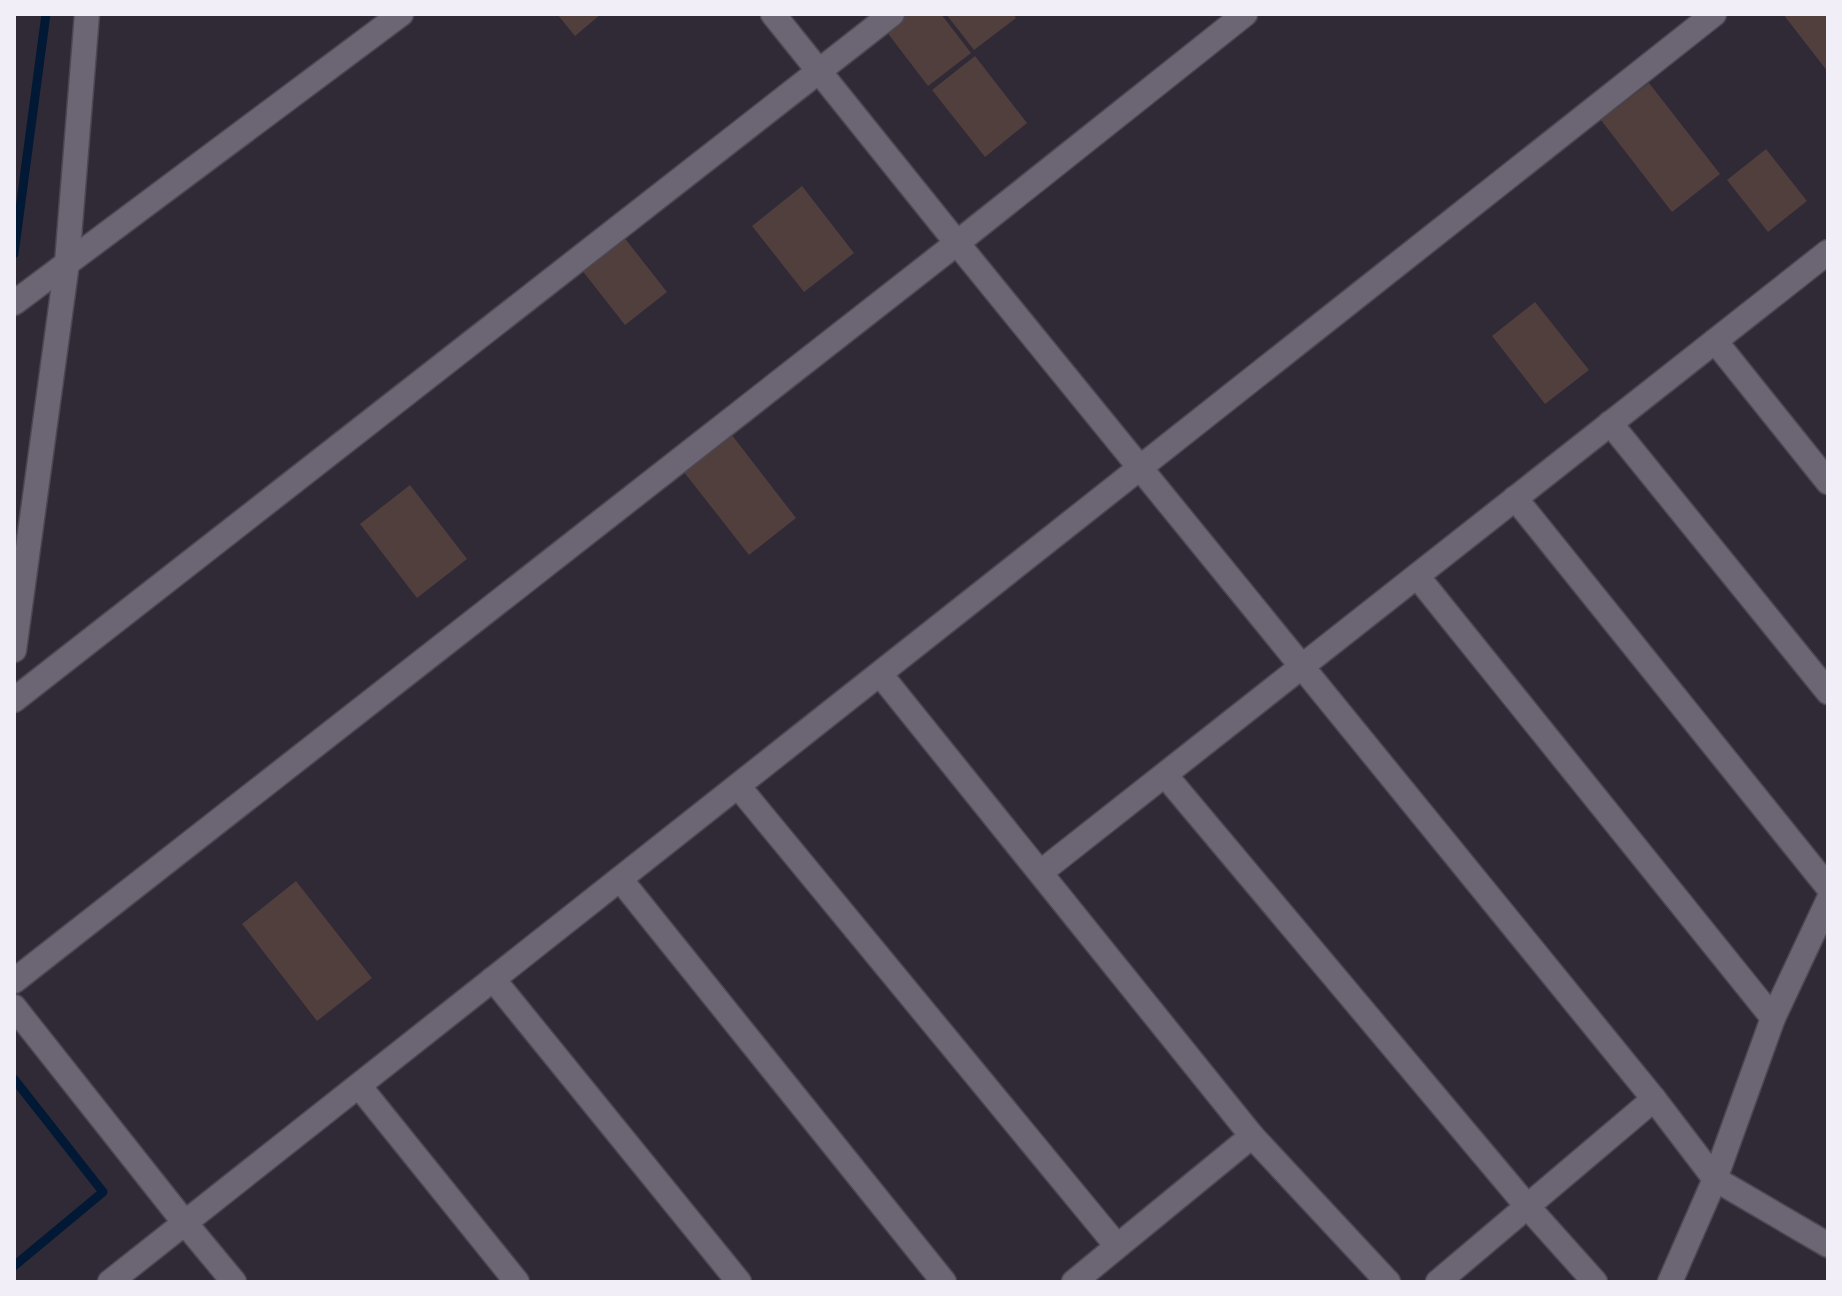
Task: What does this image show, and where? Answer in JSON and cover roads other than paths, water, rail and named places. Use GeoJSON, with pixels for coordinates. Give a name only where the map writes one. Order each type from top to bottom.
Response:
{"type":"FeatureCollection","features":[{"type":"Feature","properties":{"kind":"street"},"geometry":{"type":"LineString","coordinates":[[14,650],[67,263],[87,14]]}},
{"type":"Feature","properties":{"kind":"street"},"geometry":{"type":"LineString","coordinates":[[14,303],[401,14]]}},
{"type":"Feature","properties":{"kind":"street"},"geometry":{"type":"LineString","coordinates":[[773,14],[1654,1099],[1715,1179],[1828,1245]]}},
{"type":"Feature","properties":{"kind":"street"},"geometry":{"type":"LineString","coordinates":[[14,700],[892,14]]}},
{"type":"Feature","properties":{"kind":"street"},"geometry":{"type":"LineString","coordinates":[[14,981],[1245,14]]}},
{"type":"Feature","properties":{"kind":"street"},"geometry":{"type":"LineString","coordinates":[[110,1282],[1714,14]]}},
{"type":"Feature","properties":{"kind":"street"},"geometry":{"type":"LineString","coordinates":[[1041,872],[1828,252]]}},
{"type":"Feature","properties":{"kind":"street"},"geometry":{"type":"LineString","coordinates":[[1715,341],[1828,482]]}},
{"type":"Feature","properties":{"kind":"street"},"geometry":{"type":"LineString","coordinates":[[1610,423],[1828,692]]}},
{"type":"Feature","properties":{"kind":"street"},"geometry":{"type":"LineString","coordinates":[[1515,498],[1828,887]]}},
{"type":"Feature","properties":{"kind":"street"},"geometry":{"type":"LineString","coordinates":[[1417,576],[1773,1018]]}},
{"type":"Feature","properties":{"kind":"street"},"geometry":{"type":"LineString","coordinates":[[880,674],[1252,1136],[1388,1282]]}},
{"type":"Feature","properties":{"kind":"street"},"geometry":{"type":"LineString","coordinates":[[1165,775],[1527,1206],[1595,1282]]}},
{"type":"Feature","properties":{"kind":"street"},"geometry":{"type":"LineString","coordinates":[[738,786],[1117,1246]]}},
{"type":"Feature","properties":{"kind":"street"},"geometry":{"type":"LineString","coordinates":[[620,879],[944,1282]]}},
{"type":"Feature","properties":{"kind":"street"},"geometry":{"type":"LineString","coordinates":[[1670,1282],[1715,1179],[1773,1018],[1828,901]]}},
{"type":"Feature","properties":{"kind":"street"},"geometry":{"type":"LineString","coordinates":[[493,979],[739,1282]]}},
{"type":"Feature","properties":{"kind":"street"},"geometry":{"type":"LineString","coordinates":[[14,1007],[234,1282]]}},
{"type":"Feature","properties":{"kind":"street"},"geometry":{"type":"LineString","coordinates":[[359,1086],[517,1282]]}},
{"type":"Feature","properties":{"kind":"street"},"geometry":{"type":"LineString","coordinates":[[1438,1282],[1654,1099]]}},
{"type":"Feature","properties":{"kind":"street"},"geometry":{"type":"LineString","coordinates":[[1074,1282],[1252,1136]]}},
{"type":"Feature","properties":{"kind":"waterway"},"geometry":{"type":"LineString","coordinates":[[14,254],[46,14]]}},
{"type":"Feature","properties":{"kind":"waterway"},"geometry":{"type":"LineString","coordinates":[[14,1079],[103,1192],[14,1266]]}}]}
